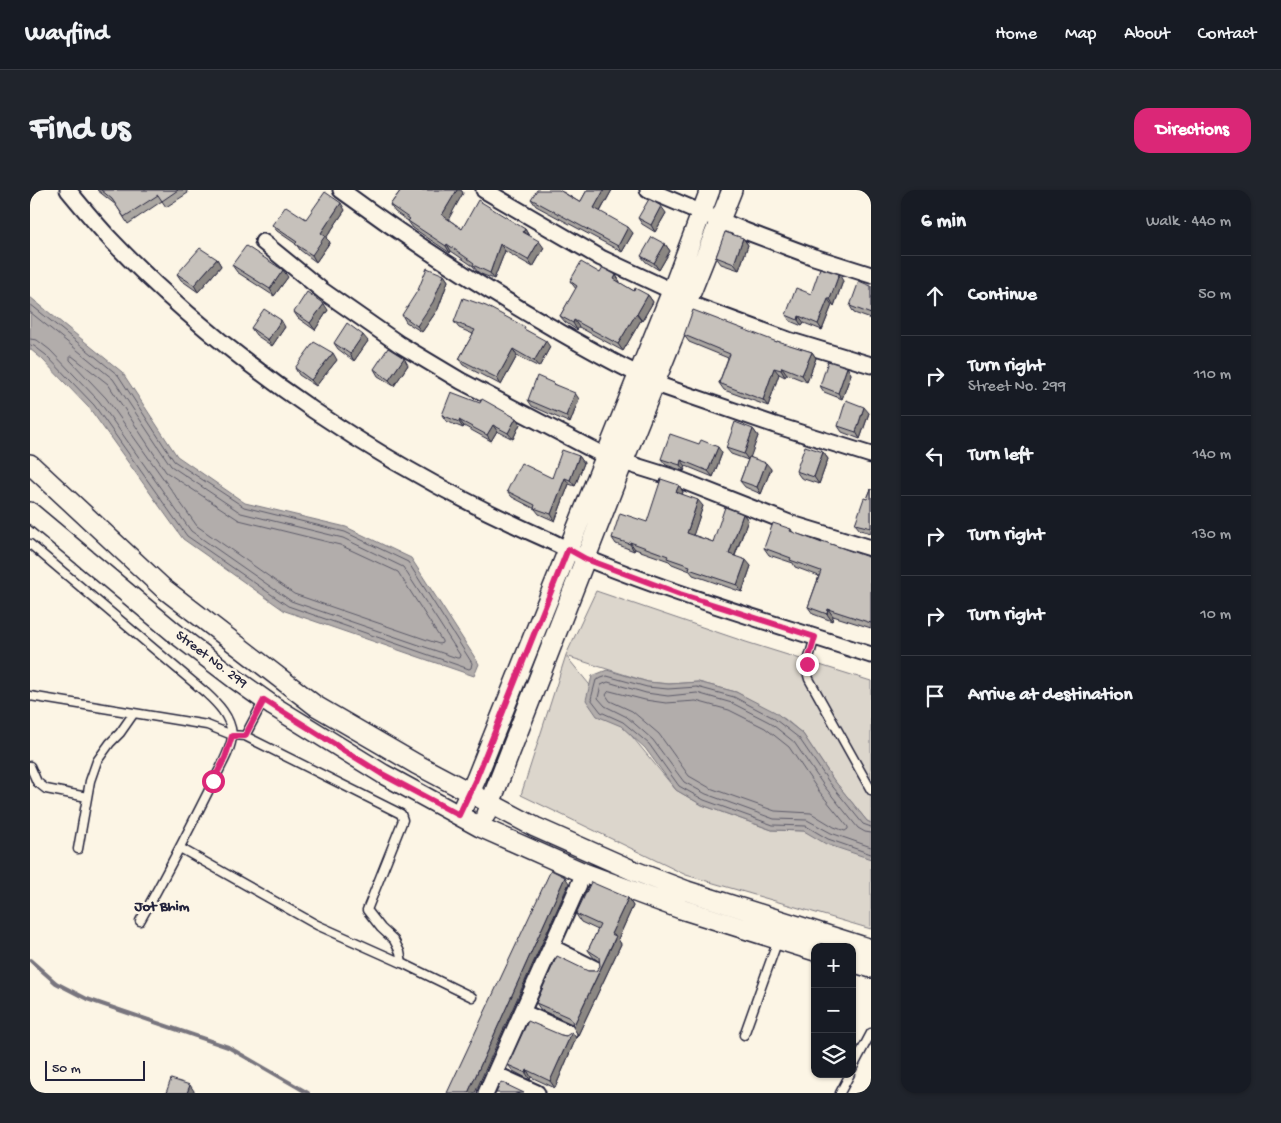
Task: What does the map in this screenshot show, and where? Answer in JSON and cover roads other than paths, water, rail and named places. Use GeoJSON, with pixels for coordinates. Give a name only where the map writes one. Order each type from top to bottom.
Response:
{"type":"FeatureCollection","features":[{"type":"Feature","properties":{"kind":"street"},"geometry":{"type":"LineString","coordinates":[[68,190],[111,240],[178,305],[257,370],[352,435],[422,478],[497,517],[586,559],[680,594],[871,655]]}},
{"type":"Feature","properties":{"kind":"street"},"geometry":{"type":"LineString","coordinates":[[341,190],[456,271],[558,331],[638,374]]}},
{"type":"Feature","properties":{"kind":"street"},"geometry":{"type":"LineString","coordinates":[[484,190],[602,258],[672,291]]}},
{"type":"Feature","properties":{"kind":"street"},"geometry":{"type":"LineString","coordinates":[[648,190],[814,257],[871,275]]}},
{"type":"Feature","properties":{"kind":"street"},"geometry":{"type":"LineString","coordinates":[[459,815],[470,793],[672,291],[710,190]]}},
{"type":"Feature","properties":{"kind":"street"},"geometry":{"type":"LineString","coordinates":[[480,827],[491,805],[623,462],[656,384],[732,190]]}},
{"type":"Feature","properties":{"kind":"street"},"geometry":{"type":"LineString","coordinates":[[263,242],[323,291],[399,344],[461,381],[605,456]]}},
{"type":"Feature","properties":{"kind":"street"},"geometry":{"type":"LineString","coordinates":[[687,303],[788,340],[871,365]]}},
{"type":"Feature","properties":{"kind":"street"},"geometry":{"type":"LineString","coordinates":[[656,384],[775,426],[871,455]]}},
{"type":"Feature","properties":{"kind":"street"},"geometry":{"type":"LineString","coordinates":[[623,462],[678,479],[792,524],[871,548]]}},
{"type":"Feature","properties":{"kind":"street"},"geometry":{"type":"LineString","coordinates":[[30,464],[162,588],[316,706],[416,764],[535,827],[632,870],[687,891],[871,949]]}},
{"type":"Feature","properties":{"kind":"street","name":"Street No. 299"},"geometry":{"type":"LineString","coordinates":[[30,512],[176,634],[264,700],[382,774],[480,827],[584,873],[681,909],[811,950]]}},
{"type":"Feature","properties":{"kind":"street"},"geometry":{"type":"LineString","coordinates":[[486,1093],[584,873]]}},
{"type":"Feature","properties":{"kind":"street"},"geometry":{"type":"LineString","coordinates":[[551,947],[597,970]]}},
{"type":"Feature","properties":{"kind":"street"},"geometry":{"type":"LineString","coordinates":[[856,963],[871,968]]}},
{"type":"Feature","properties":{"kind":"street"},"geometry":{"type":"LineString","coordinates":[[522,1012],[569,1033]]}},
{"type":"Feature","properties":{"kind":"street"},"geometry":{"type":"LineString","coordinates":[[495,1074],[537,1093]]}},
{"type":"Feature","properties":{"kind":"lane"},"geometry":{"type":"LineString","coordinates":[[30,544],[206,693],[220,707],[226,717],[232,736],[225,758],[140,922]]}},
{"type":"Feature","properties":{"kind":"lane"},"geometry":{"type":"LineString","coordinates":[[815,637],[806,668],[809,679],[871,790]]}},
{"type":"Feature","properties":{"kind":"lane"},"geometry":{"type":"LineString","coordinates":[[30,696],[207,725],[232,736],[245,736],[401,814],[403,820],[367,910],[381,928],[394,940],[400,952],[402,963]]}},
{"type":"Feature","properties":{"kind":"lane"},"geometry":{"type":"LineString","coordinates":[[245,736],[264,700]]}},
{"type":"Feature","properties":{"kind":"lane"},"geometry":{"type":"LineString","coordinates":[[78,850],[87,797],[97,760],[134,713]]}},
{"type":"Feature","properties":{"kind":"lane"},"geometry":{"type":"LineString","coordinates":[[30,766],[37,782],[46,789],[87,797]]}},
{"type":"Feature","properties":{"kind":"lane"},"geometry":{"type":"LineString","coordinates":[[180,848],[317,925],[472,997]]}},
{"type":"Feature","properties":{"kind":"lane"},"geometry":{"type":"LineString","coordinates":[[744,1034],[778,940]]}},
{"type":"Feature","properties":{"kind":"lane"},"geometry":{"type":"LineString","coordinates":[[856,1061],[871,1033]]}},
{"type":"Feature","properties":{"kind":"lane"},"geometry":{"type":"LineString","coordinates":[[840,1093],[848,1078]]}},
{"type":"Feature","properties":{"kind":"water"},"geometry":{"type":"Polygon","coordinates":[[[30,297],[122,372],[177,456],[245,503],[346,527],[411,558],[479,664],[474,676],[285,611],[183,539],[90,409],[30,349],[30,297]]]}},
{"type":"Feature","properties":{"kind":"water"},"geometry":{"type":"Polygon","coordinates":[[[607,670],[648,682],[669,684],[698,682],[736,692],[775,712],[803,734],[833,779],[867,821],[871,823],[871,859],[826,844],[804,831],[772,830],[702,805],[676,790],[645,748],[621,726],[597,716],[586,700],[592,676],[607,670]]]}},
{"type":"Feature","properties":{"kind":"waterway"},"geometry":{"type":"LineString","coordinates":[[30,960],[56,983],[87,999],[228,1047],[308,1093]]}},
{"type":"Feature","properties":{"kind":"district","name":"Jot Bhim"},"geometry":{"type":"Point","coordinates":[162,907]}}]}
